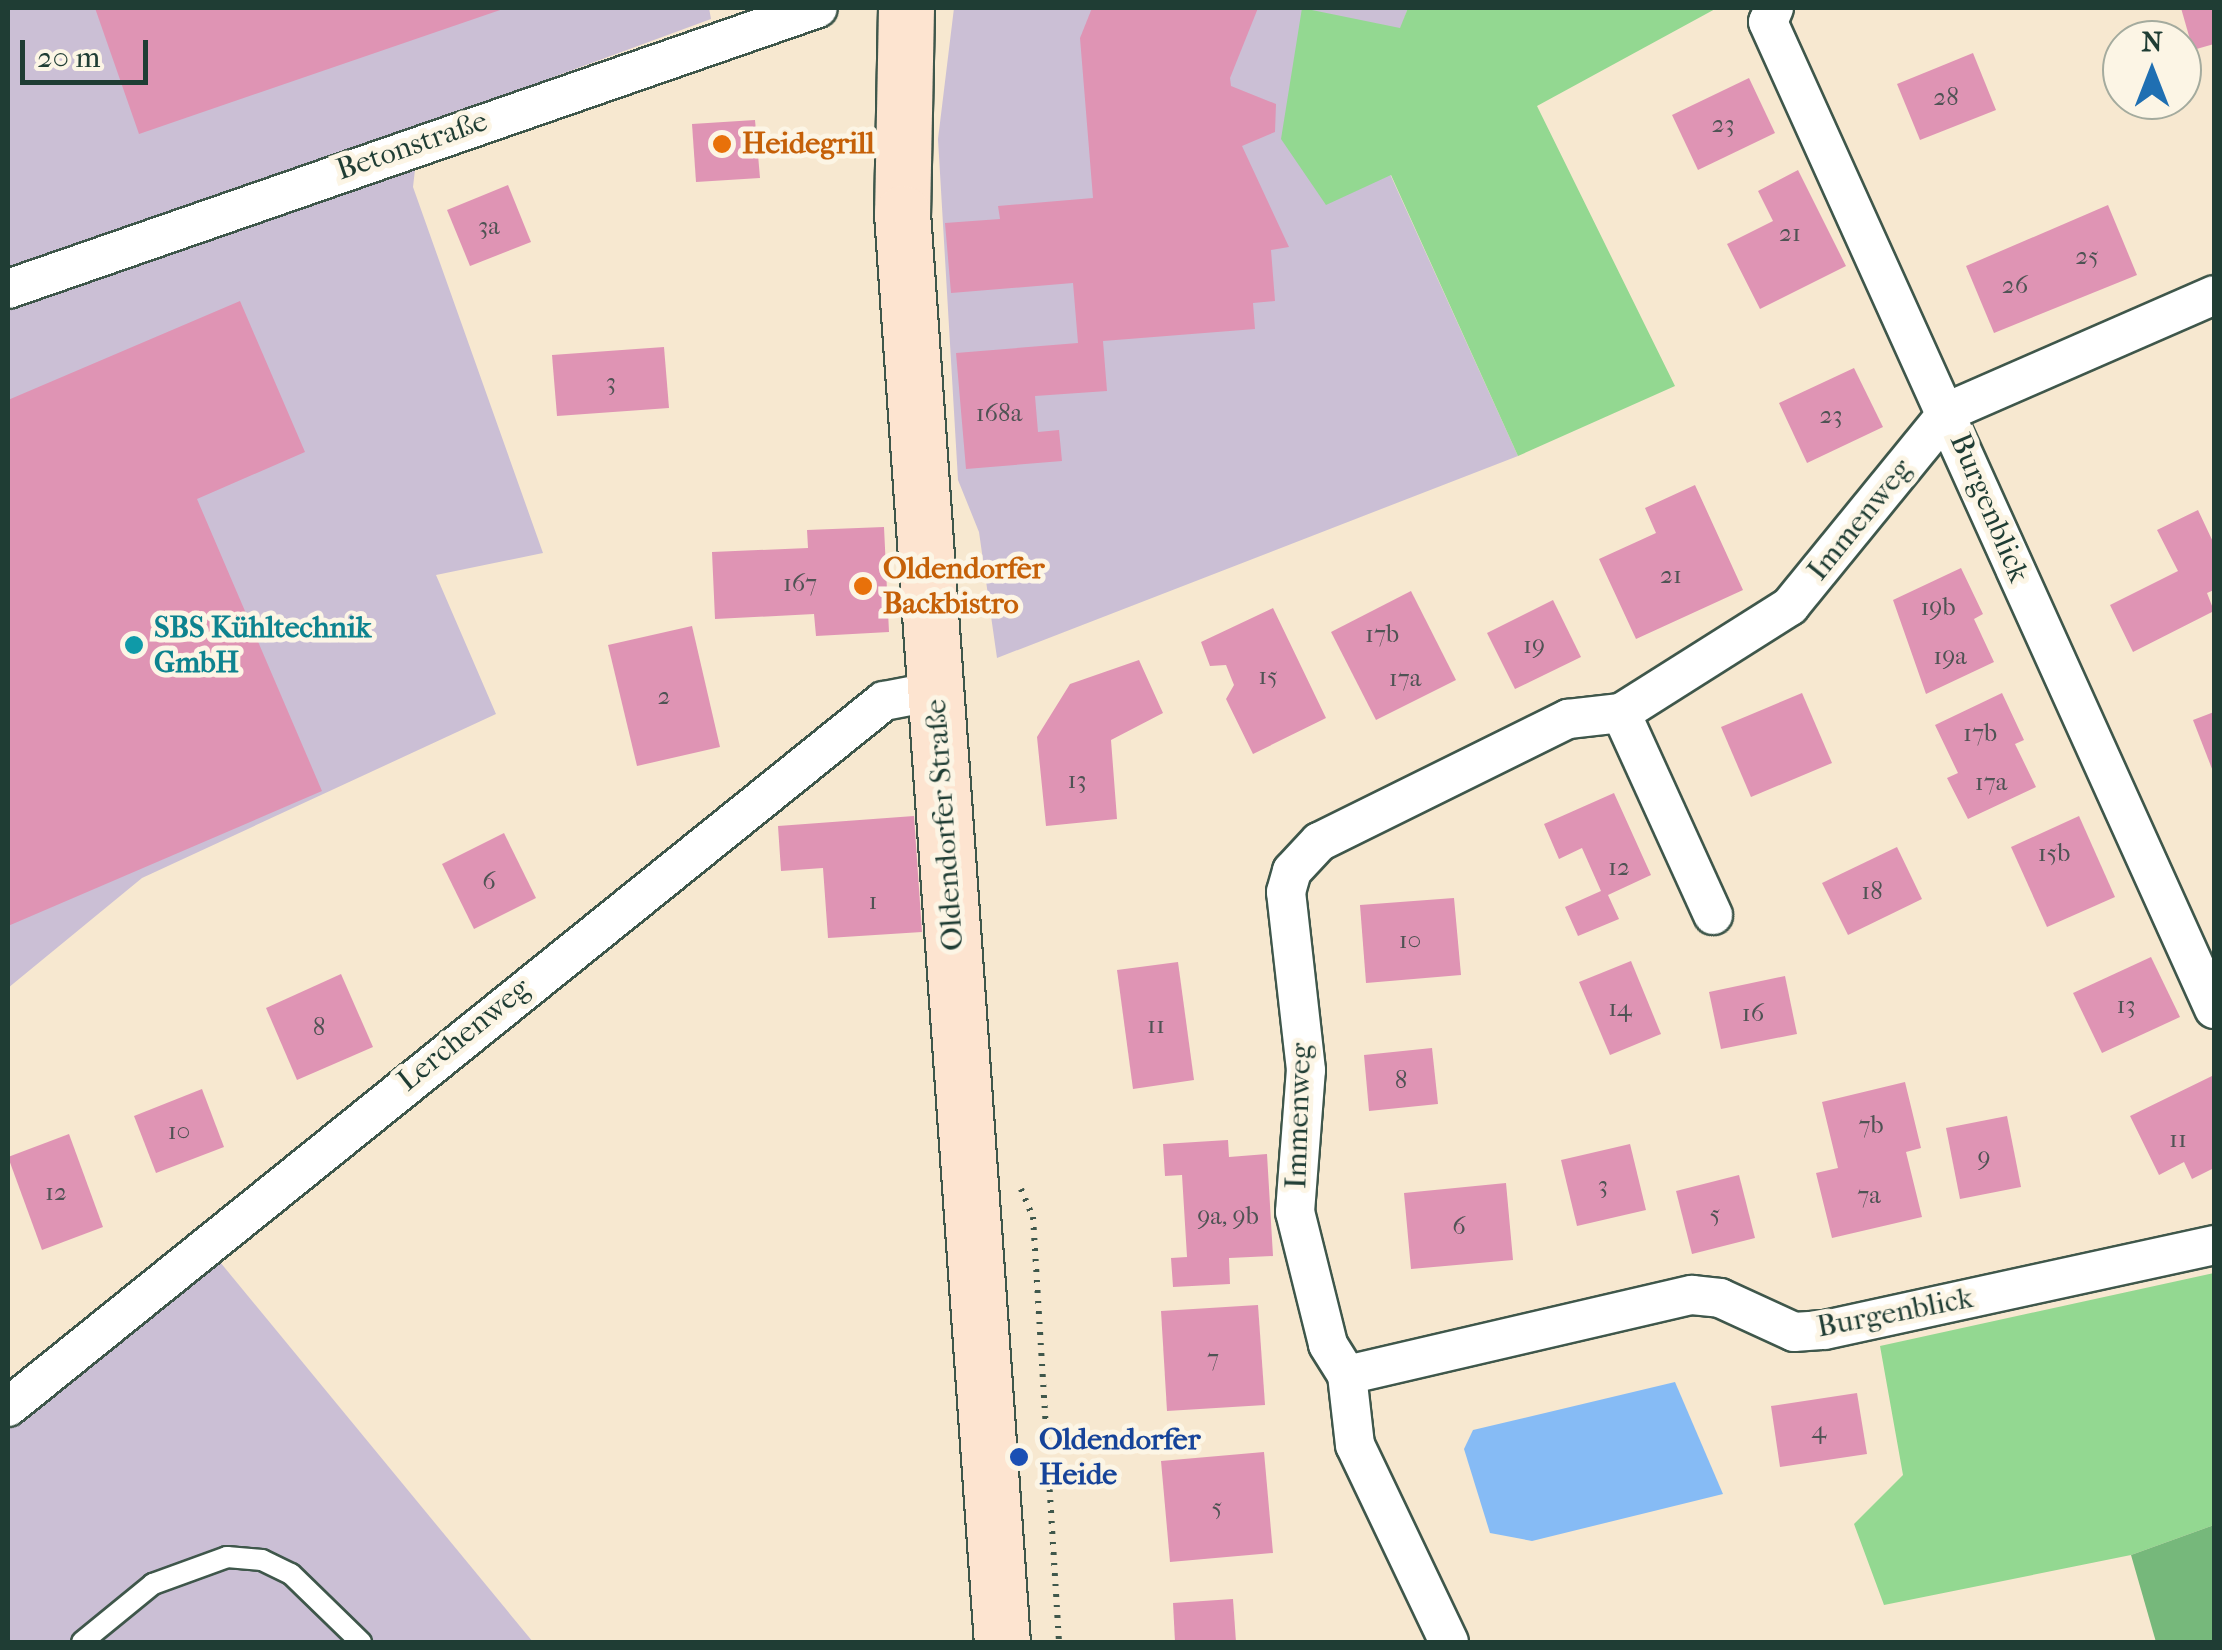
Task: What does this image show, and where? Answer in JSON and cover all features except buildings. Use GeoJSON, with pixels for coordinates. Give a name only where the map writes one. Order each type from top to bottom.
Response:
{"type":"FeatureCollection","features":[{"type":"Feature","properties":{"kind":"main road","name":"Oldendorfer Straße"},"geometry":{"type":"LineString","coordinates":[[906,8],[902,213],[1002,1642]]}},
{"type":"Feature","properties":{"kind":"street","name":"Betonstraße"},"geometry":{"type":"LineString","coordinates":[[8,289],[818,8]]}},
{"type":"Feature","properties":{"kind":"street","name":"Burgenblick"},"geometry":{"type":"LineString","coordinates":[[1774,8],[1768,22],[1949,411],[2214,1009]]}},
{"type":"Feature","properties":{"kind":"street","name":"Immenweg"},"geometry":{"type":"LineString","coordinates":[[1448,1642],[1355,1444],[1347,1375],[1328,1344],[1295,1212],[1306,1070],[1286,892],[1292,871],[1319,842],[1568,719],[1621,713],[1790,606],[1949,411],[2214,295]]}},
{"type":"Feature","properties":{"kind":"street","name":"Lerchenweg"},"geometry":{"type":"LineString","coordinates":[[8,1407],[884,700],[936,692]]}},
{"type":"Feature","properties":{"kind":"street"},"geometry":{"type":"LineString","coordinates":[[1621,713],[1713,915]]}},
{"type":"Feature","properties":{"kind":"street","name":"Burgenblick"},"geometry":{"type":"LineString","coordinates":[[1347,1375],[1692,1295],[1720,1298],[1794,1332],[1824,1330],[2214,1245]]}},
{"type":"Feature","properties":{"kind":"lane"},"geometry":{"type":"LineString","coordinates":[[82,1642],[153,1584],[227,1557],[262,1560],[291,1574],[361,1642]]}},
{"type":"Feature","properties":{"kind":"shaded area"},"geometry":{"type":"Polygon","coordinates":[[[8,8],[709,8],[711,19],[420,126],[413,187],[543,553],[436,575],[496,714],[142,878],[8,988],[8,8]]]}},
{"type":"Feature","properties":{"kind":"shaded area"},"geometry":{"type":"Polygon","coordinates":[[[954,8],[1408,8],[1401,28],[1390,174],[1518,456],[997,658],[979,532],[958,480],[938,139],[954,8]]]}},
{"type":"Feature","properties":{"kind":"shaded area"},"geometry":{"type":"Polygon","coordinates":[[[220,1262],[533,1642],[8,1642],[8,1429],[220,1262]]]}},
{"type":"Feature","properties":{"kind":"green space"},"geometry":{"type":"Polygon","coordinates":[[[1302,8],[1400,28],[1408,8],[1717,8],[1537,106],[1675,386],[1518,456],[1391,175],[1326,205],[1281,139],[1302,8]]]}},
{"type":"Feature","properties":{"kind":"green space"},"geometry":{"type":"Polygon","coordinates":[[[2214,1273],[2214,1525],[2131,1555],[1884,1605],[1854,1524],[1903,1475],[1880,1346],[2214,1273]]]}},
{"type":"Feature","properties":{"kind":"green space"},"geometry":{"type":"Polygon","coordinates":[[[2214,1525],[2214,1642],[2156,1642],[2131,1555],[2214,1525]]]}},
{"type":"Feature","properties":{"kind":"water"},"geometry":{"type":"Polygon","coordinates":[[[1675,1382],[1723,1494],[1532,1541],[1490,1533],[1464,1449],[1473,1430],[1675,1382]]]}},
{"type":"Feature","properties":{"kind":"place","name":"Heidegrill"},"geometry":{"type":"Point","coordinates":[722,144]}},
{"type":"Feature","properties":{"kind":"place","name":"Oldendorfer Backbistro"},"geometry":{"type":"Point","coordinates":[863,586]}},
{"type":"Feature","properties":{"kind":"place","name":"SBS Kühltechnik GmbH"},"geometry":{"type":"Point","coordinates":[134,645]}},
{"type":"Feature","properties":{"kind":"place","name":"Oldendorfer Heide"},"geometry":{"type":"Point","coordinates":[1019,1457]}}]}
